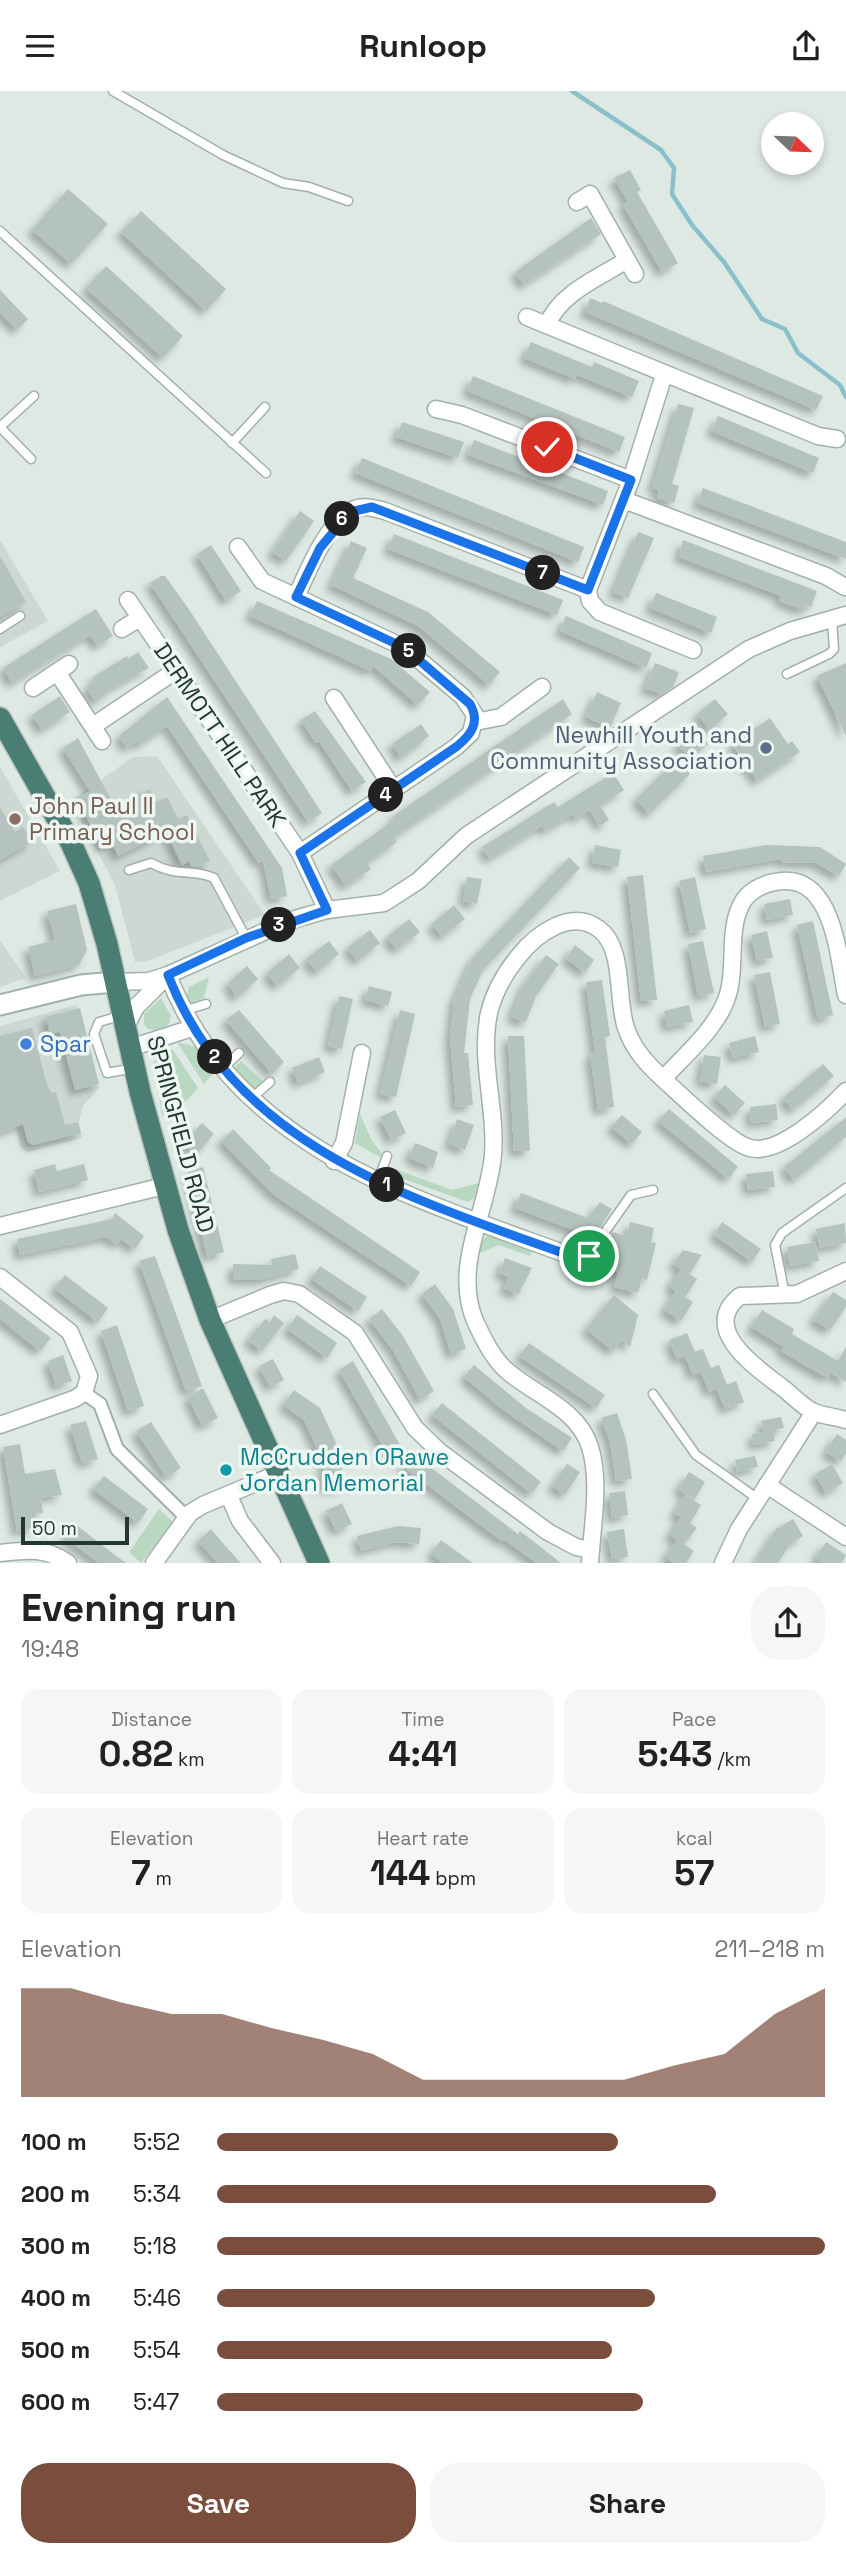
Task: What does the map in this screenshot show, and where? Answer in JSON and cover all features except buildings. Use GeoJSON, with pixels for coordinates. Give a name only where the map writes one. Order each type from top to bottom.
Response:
{"type":"FeatureCollection","features":[{"type":"Feature","properties":{"kind":"highway","name":"SPRINGFIELD ROAD"},"geometry":{"type":"LineString","coordinates":[[0,718],[76,853],[99,914],[164,1186],[210,1320],[318,1563]]}},
{"type":"Feature","properties":{"kind":"street"},"geometry":{"type":"LineString","coordinates":[[547,325],[556,307],[567,297],[631,267],[590,194],[577,202]]}},
{"type":"Feature","properties":{"kind":"street"},"geometry":{"type":"LineString","coordinates":[[527,317],[818,436],[837,439]]}},
{"type":"Feature","properties":{"kind":"street"},"geometry":{"type":"LineString","coordinates":[[664,375],[624,500],[588,590],[590,601],[600,612],[693,650]]}},
{"type":"Feature","properties":{"kind":"street"},"geometry":{"type":"LineString","coordinates":[[436,409],[461,415],[631,480]]}},
{"type":"Feature","properties":{"kind":"street"},"geometry":{"type":"LineString","coordinates":[[624,500],[826,576],[845,587]]}},
{"type":"Feature","properties":{"kind":"street"},"geometry":{"type":"LineString","coordinates":[[296,597],[320,548],[350,512],[363,507],[385,511],[588,590]]}},
{"type":"Feature","properties":{"kind":"street"},"geometry":{"type":"LineString","coordinates":[[238,547],[258,577],[405,648],[470,704],[475,722],[468,737],[300,853]]}},
{"type":"Feature","properties":{"kind":"street","name":"DERMOTT HILL PARK"},"geometry":{"type":"LineString","coordinates":[[128,600],[300,853],[327,910]]}},
{"type":"Feature","properties":{"kind":"street"},"geometry":{"type":"LineString","coordinates":[[0,1005],[81,985],[149,981],[168,975],[246,938],[327,910],[384,903],[423,888],[466,836],[749,649],[790,631],[839,617]]}},
{"type":"Feature","properties":{"kind":"street"},"geometry":{"type":"LineString","coordinates":[[122,629],[140,618]]}},
{"type":"Feature","properties":{"kind":"street"},"geometry":{"type":"LineString","coordinates":[[33,688],[63,668],[102,741]]}},
{"type":"Feature","properties":{"kind":"street"},"geometry":{"type":"LineString","coordinates":[[93,726],[175,671]]}},
{"type":"Feature","properties":{"kind":"street"},"geometry":{"type":"LineString","coordinates":[[475,722],[500,716],[542,687]]}},
{"type":"Feature","properties":{"kind":"street"},"geometry":{"type":"LineString","coordinates":[[334,698],[394,790]]}},
{"type":"Feature","properties":{"kind":"street"},"geometry":{"type":"LineString","coordinates":[[663,1079],[713,1022],[724,1005],[731,984],[736,919],[742,902],[752,891],[765,885],[793,881],[821,899],[829,914],[846,995]]}},
{"type":"Feature","properties":{"kind":"street"},"geometry":{"type":"LineString","coordinates":[[590,1556],[593,1461],[587,1439],[572,1418],[517,1379],[495,1358],[475,1319],[467,1289],[468,1266],[493,1154],[486,1050],[489,1013],[500,983],[520,955],[543,933],[565,922],[584,921],[598,928],[610,939],[615,955],[619,1003],[626,1030],[642,1058],[737,1141],[758,1150],[785,1142],[846,1091]]}},
{"type":"Feature","properties":{"kind":"street"},"geometry":{"type":"LineString","coordinates":[[168,975],[191,1028],[223,1068],[303,1141],[334,1161],[378,1181],[574,1257]]}},
{"type":"Feature","properties":{"kind":"street"},"geometry":{"type":"LineString","coordinates":[[168,975],[136,1007],[128,1040],[191,1028]]}},
{"type":"Feature","properties":{"kind":"street"},"geometry":{"type":"LineString","coordinates":[[334,1161],[344,1143],[362,1052]]}},
{"type":"Feature","properties":{"kind":"street"},"geometry":{"type":"LineString","coordinates":[[0,1226],[164,1186]]}},
{"type":"Feature","properties":{"kind":"street"},"geometry":{"type":"LineString","coordinates":[[846,1271],[813,1289],[785,1295],[740,1296],[729,1307],[725,1324],[732,1344],[758,1369],[814,1412],[846,1420]]}},
{"type":"Feature","properties":{"kind":"street"},"geometry":{"type":"LineString","coordinates":[[0,1277],[70,1332],[89,1376],[84,1393]]}},
{"type":"Feature","properties":{"kind":"street"},"geometry":{"type":"LineString","coordinates":[[210,1320],[270,1295],[284,1291],[299,1294],[355,1333],[415,1428],[440,1452],[548,1532],[590,1556]]}},
{"type":"Feature","properties":{"kind":"street"},"geometry":{"type":"LineString","coordinates":[[0,1425],[84,1393]]}},
{"type":"Feature","properties":{"kind":"street"},"geometry":{"type":"LineString","coordinates":[[84,1393],[100,1404],[117,1449],[187,1518]]}},
{"type":"Feature","properties":{"kind":"street"},"geometry":{"type":"LineString","coordinates":[[723,1563],[762,1492],[814,1412]]}},
{"type":"Feature","properties":{"kind":"street"},"geometry":{"type":"LineString","coordinates":[[154,1563],[187,1518],[203,1505],[277,1474]]}},
{"type":"Feature","properties":{"kind":"street"},"geometry":{"type":"LineString","coordinates":[[762,1492],[846,1537]]}},
{"type":"Feature","properties":{"kind":"street"},"geometry":{"type":"LineString","coordinates":[[229,1496],[240,1521],[272,1563]]}},
{"type":"Feature","properties":{"kind":"street"},"geometry":{"type":"LineString","coordinates":[[0,1553],[38,1549],[54,1553],[68,1563]]}},
{"type":"Feature","properties":{"kind":"lane"},"geometry":{"type":"LineString","coordinates":[[113,91],[223,155],[283,183],[309,187],[348,201]]}},
{"type":"Feature","properties":{"kind":"lane"},"geometry":{"type":"LineString","coordinates":[[0,231],[266,474]]}},
{"type":"Feature","properties":{"kind":"lane"},"geometry":{"type":"LineString","coordinates":[[31,459],[0,427],[34,396]]}},
{"type":"Feature","properties":{"kind":"lane"},"geometry":{"type":"LineString","coordinates":[[232,443],[265,407]]}},
{"type":"Feature","properties":{"kind":"lane"},"geometry":{"type":"LineString","coordinates":[[0,628],[20,616]]}},
{"type":"Feature","properties":{"kind":"lane"},"geometry":{"type":"LineString","coordinates":[[787,674],[834,649],[839,617]]}},
{"type":"Feature","properties":{"kind":"lane"},"geometry":{"type":"LineString","coordinates":[[129,870],[151,863],[166,871],[205,874],[214,878],[246,938]]}},
{"type":"Feature","properties":{"kind":"lane"},"geometry":{"type":"LineString","coordinates":[[182,1011],[206,1004]]}},
{"type":"Feature","properties":{"kind":"lane"},"geometry":{"type":"LineString","coordinates":[[99,1022],[128,1040],[107,1073],[93,1034],[99,1022]]}},
{"type":"Feature","properties":{"kind":"lane"},"geometry":{"type":"LineString","coordinates":[[223,1068],[239,1053]]}},
{"type":"Feature","properties":{"kind":"lane"},"geometry":{"type":"LineString","coordinates":[[253,1098],[270,1082]]}},
{"type":"Feature","properties":{"kind":"lane"},"geometry":{"type":"LineString","coordinates":[[378,1181],[387,1156]]}},
{"type":"Feature","properties":{"kind":"lane"},"geometry":{"type":"LineString","coordinates":[[785,1295],[775,1245],[782,1233],[846,1188]]}},
{"type":"Feature","properties":{"kind":"lane"},"geometry":{"type":"LineString","coordinates":[[574,1257],[584,1259],[589,1256],[631,1195],[653,1190]]}},
{"type":"Feature","properties":{"kind":"lane"},"geometry":{"type":"LineString","coordinates":[[653,1394],[696,1455],[762,1492]]}},
{"type":"Feature","properties":{"kind":"shaded area"},"geometry":{"type":"Polygon","coordinates":[[[0,540],[48,621],[0,647],[0,540]]]}},
{"type":"Feature","properties":{"kind":"shaded area"},"geometry":{"type":"Polygon","coordinates":[[[157,756],[265,915],[148,961],[135,962],[115,885],[71,801],[133,757],[157,756]]]}},
{"type":"Feature","properties":{"kind":"shaded area","name":"John Paul II Primary School"},"geometry":{"type":"Polygon","coordinates":[[[0,767],[60,871],[0,901],[0,767]]]}},
{"type":"Feature","properties":{"kind":"shaded area"},"geometry":{"type":"Polygon","coordinates":[[[0,940],[26,978],[0,987],[0,940]]]}},
{"type":"Feature","properties":{"kind":"shaded area"},"geometry":{"type":"Polygon","coordinates":[[[76,1005],[99,1088],[83,1106],[79,1122],[82,1138],[27,1152],[20,1146],[0,1051],[0,1026],[76,1005]]]}},
{"type":"Feature","properties":{"kind":"green space"},"geometry":{"type":"Polygon","coordinates":[[[209,977],[204,998],[189,1003],[189,987],[209,977]]]}},
{"type":"Feature","properties":{"kind":"green space"},"geometry":{"type":"Polygon","coordinates":[[[161,998],[171,1016],[169,1024],[159,1031],[148,1029],[144,1024],[144,1014],[161,998]]]}},
{"type":"Feature","properties":{"kind":"green space"},"geometry":{"type":"Polygon","coordinates":[[[177,1042],[196,1047],[217,1069],[204,1084],[177,1042]]]}},
{"type":"Feature","properties":{"kind":"green space"},"geometry":{"type":"Polygon","coordinates":[[[173,1050],[198,1088],[168,1120],[162,1115],[154,1063],[159,1053],[173,1050]]]}},
{"type":"Feature","properties":{"kind":"green space"},"geometry":{"type":"Polygon","coordinates":[[[241,1061],[263,1081],[255,1090],[233,1069],[241,1061]]]}},
{"type":"Feature","properties":{"kind":"green space"},"geometry":{"type":"Polygon","coordinates":[[[360,1114],[371,1139],[383,1155],[380,1157],[355,1143],[360,1114]]]}},
{"type":"Feature","properties":{"kind":"green space"},"geometry":{"type":"Polygon","coordinates":[[[387,1166],[452,1190],[479,1183],[474,1198],[468,1202],[395,1176],[393,1180],[383,1176],[387,1166]]]}},
{"type":"Feature","properties":{"kind":"green space"},"geometry":{"type":"Polygon","coordinates":[[[489,1234],[533,1249],[530,1256],[498,1245],[478,1254],[482,1241],[489,1234]]]}},
{"type":"Feature","properties":{"kind":"green space"},"geometry":{"type":"Polygon","coordinates":[[[159,1509],[173,1522],[141,1563],[129,1552],[159,1509]]]}},
{"type":"Feature","properties":{"kind":"waterway"},"geometry":{"type":"LineString","coordinates":[[572,91],[661,150],[674,168],[672,194],[692,225],[724,262],[762,319],[785,329],[798,353],[840,385],[846,397]]}},
{"type":"Feature","properties":{"kind":"place","name":"Newhill Youth and Community Association"},"geometry":{"type":"Point","coordinates":[766,748]}},
{"type":"Feature","properties":{"kind":"place","name":"John Paul II Primary School"},"geometry":{"type":"Point","coordinates":[15,819]}},
{"type":"Feature","properties":{"kind":"place","name":"Spar"},"geometry":{"type":"Point","coordinates":[26,1044]}},
{"type":"Feature","properties":{"kind":"place","name":"McCrudden ORawe Jordan Memorial"},"geometry":{"type":"Point","coordinates":[226,1470]}},
{"type":"Feature","properties":{"kind":"route"},"geometry":{"type":"LineString","coordinates":[[547,447],[631,480],[588,590],[372,507],[350,512],[320,548],[296,597],[405,648],[470,704],[475,715],[474,728],[456,747],[300,853],[327,910],[288,921],[246,938],[168,975],[191,1028],[233,1081],[303,1141],[334,1161],[412,1196],[574,1257],[584,1259],[589,1256]]}}]}
